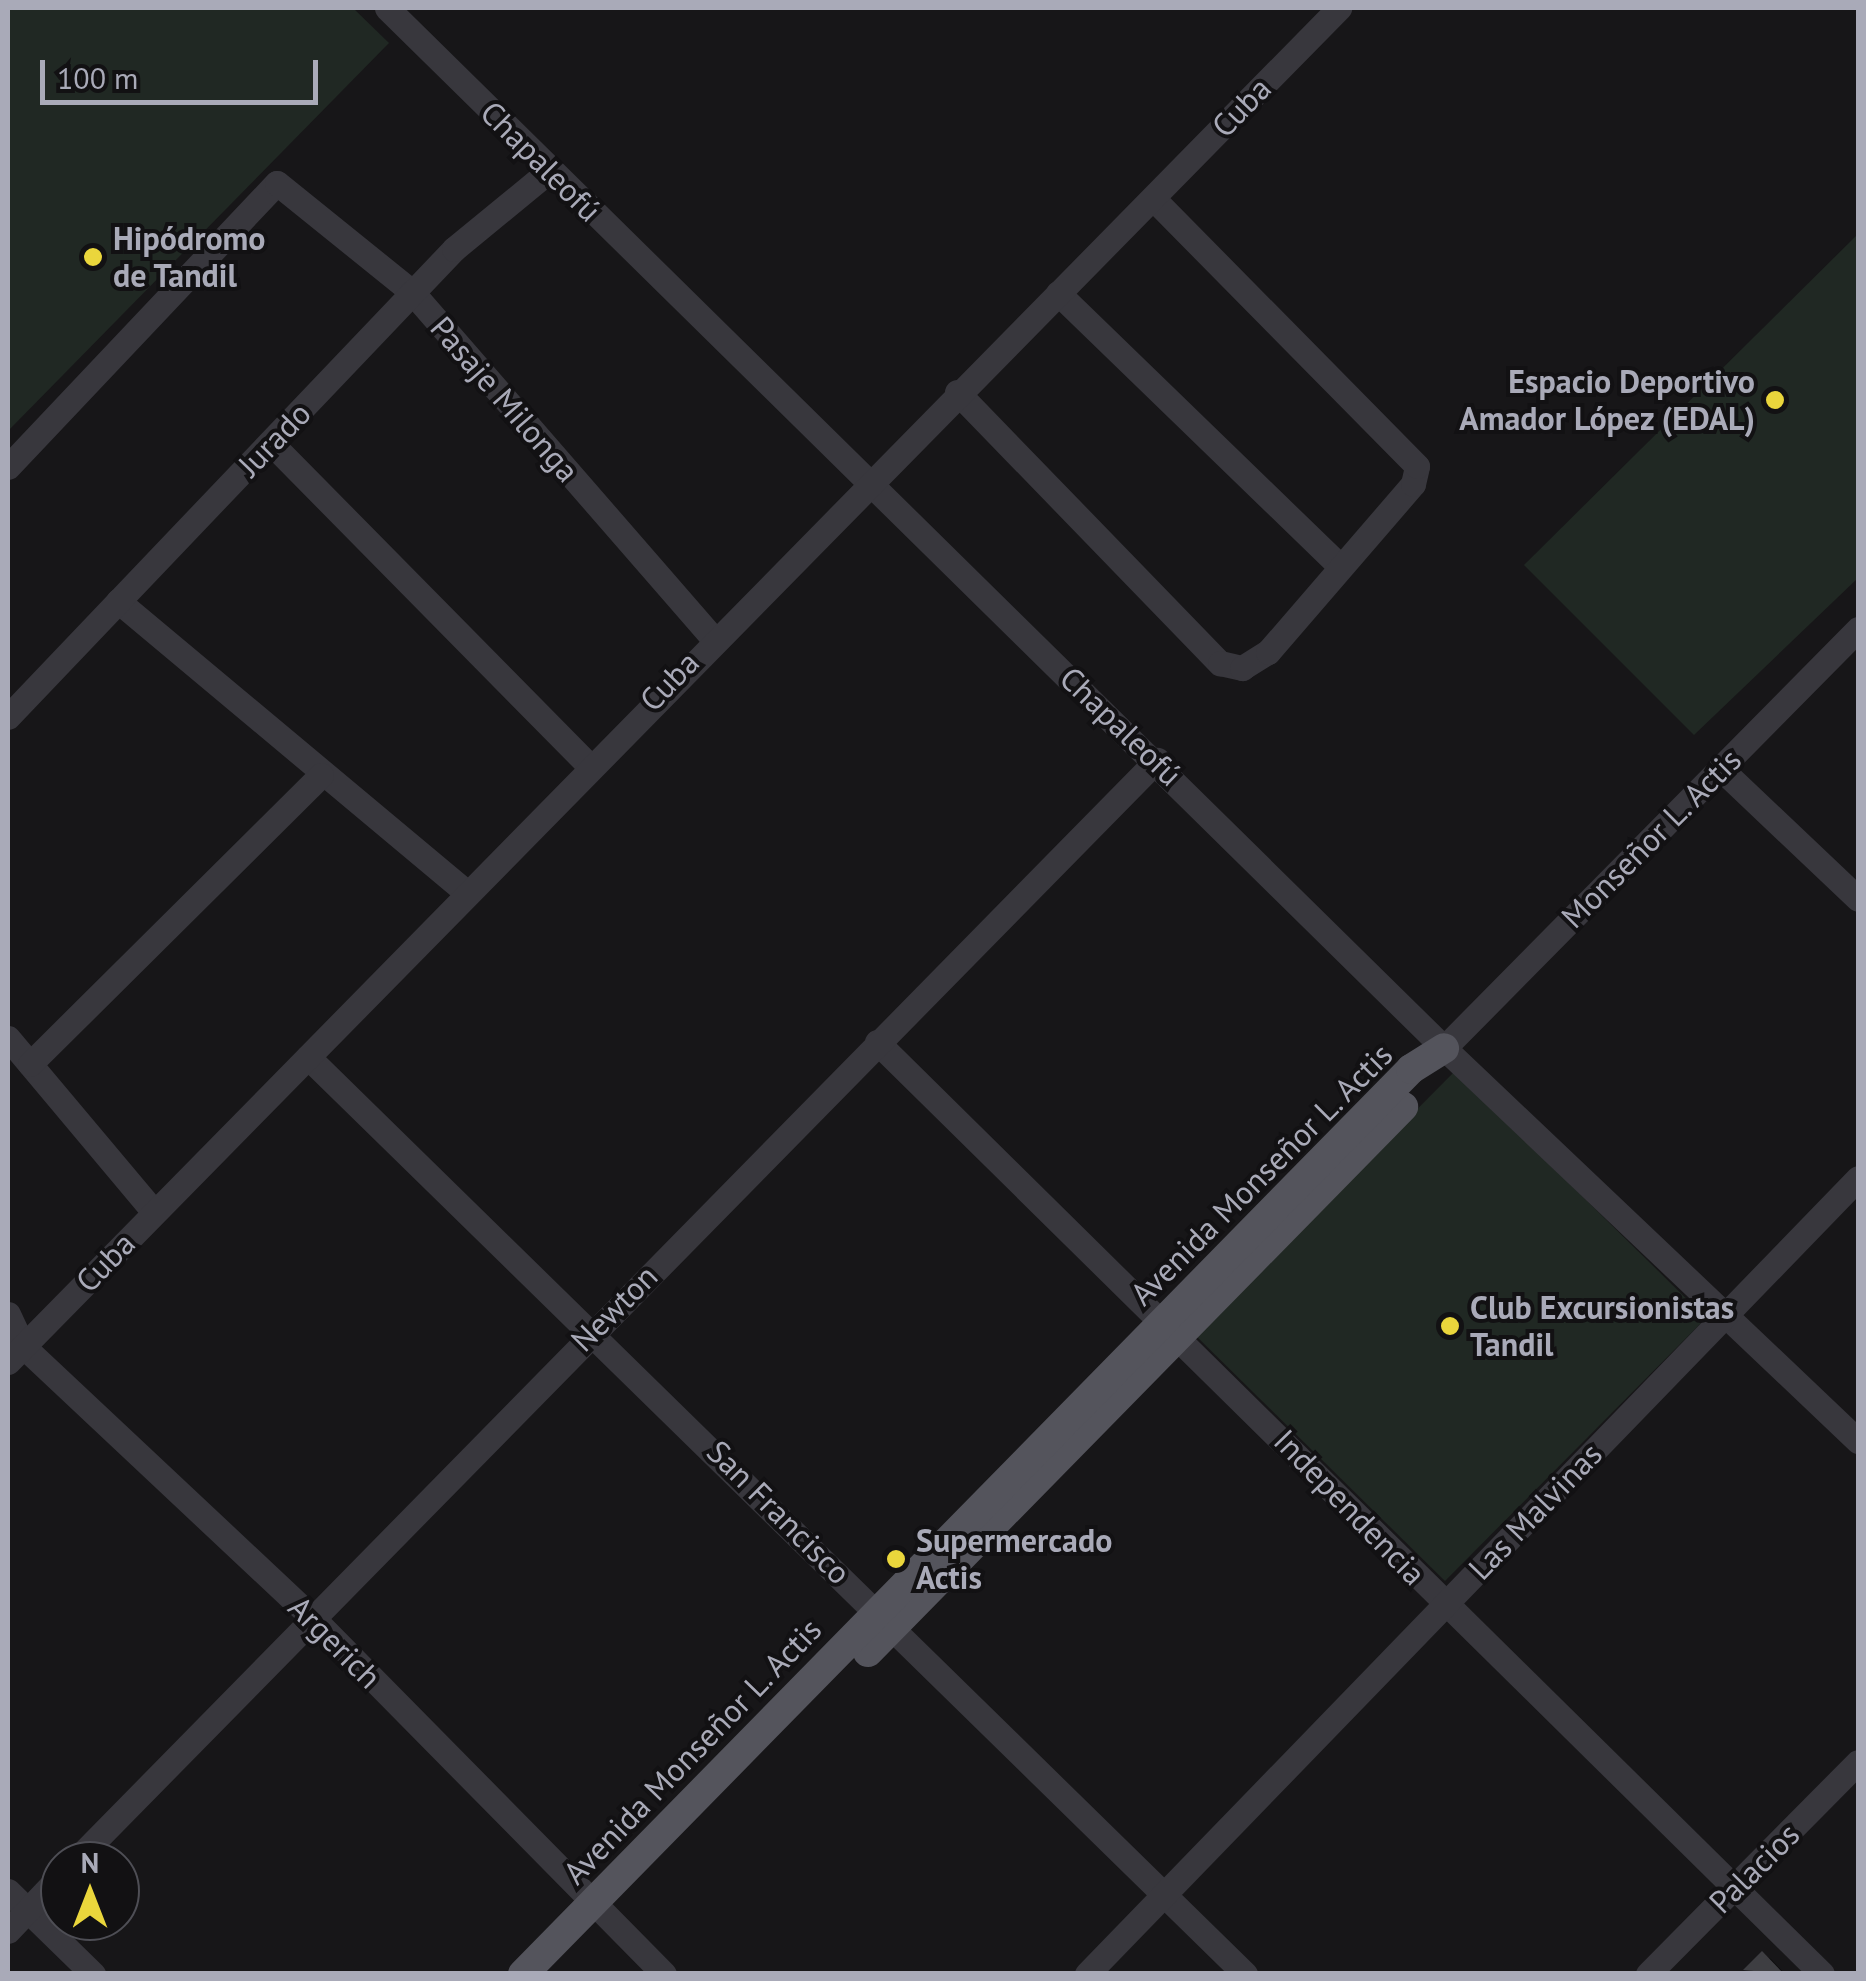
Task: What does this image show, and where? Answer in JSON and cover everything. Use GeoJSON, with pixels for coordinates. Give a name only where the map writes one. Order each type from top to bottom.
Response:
{"type":"FeatureCollection","features":[{"type":"Feature","properties":{"kind":"main road","name":"Avenida Monseñor L. Actis"},"geometry":{"type":"LineString","coordinates":[[523,1974],[599,1910],[1173,1326],[1411,1069],[1444,1048]]}},
{"type":"Feature","properties":{"kind":"main road","name":"Avenida Monseñor L. Actis"},"geometry":{"type":"LineString","coordinates":[[551,1974],[599,1910]]}},
{"type":"Feature","properties":{"kind":"street","name":"Chapaleofú"},"geometry":{"type":"LineString","coordinates":[[387,8],[868,484],[1158,760],[1444,1048],[1858,1441]]}},
{"type":"Feature","properties":{"kind":"street","name":"Cuba"},"geometry":{"type":"LineString","coordinates":[[16,1354],[712,637],[1339,8]]}},
{"type":"Feature","properties":{"kind":"street","name":"Jurado"},"geometry":{"type":"LineString","coordinates":[[8,717],[412,292],[549,170]]}},
{"type":"Feature","properties":{"kind":"street","name":"Pasaje Milonga"},"geometry":{"type":"LineString","coordinates":[[8,467],[277,183],[412,292],[712,637]]}},
{"type":"Feature","properties":{"kind":"street"},"geometry":{"type":"LineString","coordinates":[[958,392],[1220,663],[1242,668],[1268,652],[1413,484],[1417,466],[1153,198]]}},
{"type":"Feature","properties":{"kind":"street"},"geometry":{"type":"LineString","coordinates":[[1058,293],[1340,566]]}},
{"type":"Feature","properties":{"kind":"street"},"geometry":{"type":"LineString","coordinates":[[271,443],[589,765]]}},
{"type":"Feature","properties":{"kind":"street"},"geometry":{"type":"LineString","coordinates":[[118,601],[320,775],[466,893]]}},
{"type":"Feature","properties":{"kind":"street","name":"Monseñor L. Actis"},"geometry":{"type":"LineString","coordinates":[[1444,1048],[1858,630]]}},
{"type":"Feature","properties":{"kind":"street","name":"Newton"},"geometry":{"type":"LineString","coordinates":[[94,1841],[594,1328],[1158,760]]}},
{"type":"Feature","properties":{"kind":"street"},"geometry":{"type":"LineString","coordinates":[[1720,768],[1858,899]]}},
{"type":"Feature","properties":{"kind":"street"},"geometry":{"type":"LineString","coordinates":[[30,1064],[320,775]]}},
{"type":"Feature","properties":{"kind":"street"},"geometry":{"type":"LineString","coordinates":[[8,1038],[154,1212]]}},
{"type":"Feature","properties":{"kind":"street","name":"Independencia"},"geometry":{"type":"LineString","coordinates":[[877,1042],[1173,1326],[1446,1604],[1822,1974]]}},
{"type":"Feature","properties":{"kind":"street","name":"San Francisco"},"geometry":{"type":"LineString","coordinates":[[308,1057],[594,1328],[1245,1974]]}},
{"type":"Feature","properties":{"kind":"street","name":"Las Malvinas"},"geometry":{"type":"LineString","coordinates":[[1087,1974],[1858,1178]]}},
{"type":"Feature","properties":{"kind":"street","name":"Argerich"},"geometry":{"type":"LineString","coordinates":[[8,1314],[16,1354],[312,1617],[664,1974]]}},
{"type":"Feature","properties":{"kind":"street","name":"Palacios"},"geometry":{"type":"LineString","coordinates":[[1648,1974],[1858,1762]]}},
{"type":"Feature","properties":{"kind":"street"},"geometry":{"type":"LineString","coordinates":[[8,1891],[93,1974]]}},
{"type":"Feature","properties":{"kind":"street"},"geometry":{"type":"LineString","coordinates":[[8,1930],[40,1897]]}},
{"type":"Feature","properties":{"kind":"shaded area","name":"Hipódromo de Tandil"},"geometry":{"type":"Polygon","coordinates":[[[8,8],[353,8],[389,43],[8,431],[8,8]]]}},
{"type":"Feature","properties":{"kind":"shaded area","name":"Espacio Deportivo Amador López (EDAL)"},"geometry":{"type":"Polygon","coordinates":[[[1858,234],[1858,578],[1694,735],[1524,565],[1858,234]]]}},
{"type":"Feature","properties":{"kind":"shaded area","name":"Club Excursionistas Tandil"},"geometry":{"type":"Polygon","coordinates":[[[1455,1071],[1706,1318],[1445,1581],[1194,1334],[1455,1071]]]}},
{"type":"Feature","properties":{"kind":"building"},"geometry":{"type":"Polygon","coordinates":[[[1762,1951],[1784,1974],[1743,1970],[1762,1951]]]}},
{"type":"Feature","properties":{"kind":"place","name":"Hipódromo de Tandil"},"geometry":{"type":"Point","coordinates":[93,257]}},
{"type":"Feature","properties":{"kind":"place","name":"Espacio Deportivo Amador López (EDAL)"},"geometry":{"type":"Point","coordinates":[1775,400]}},
{"type":"Feature","properties":{"kind":"place","name":"Club Excursionistas Tandil"},"geometry":{"type":"Point","coordinates":[1450,1326]}},
{"type":"Feature","properties":{"kind":"place","name":"Supermercado Actis"},"geometry":{"type":"Point","coordinates":[896,1559]}}]}
